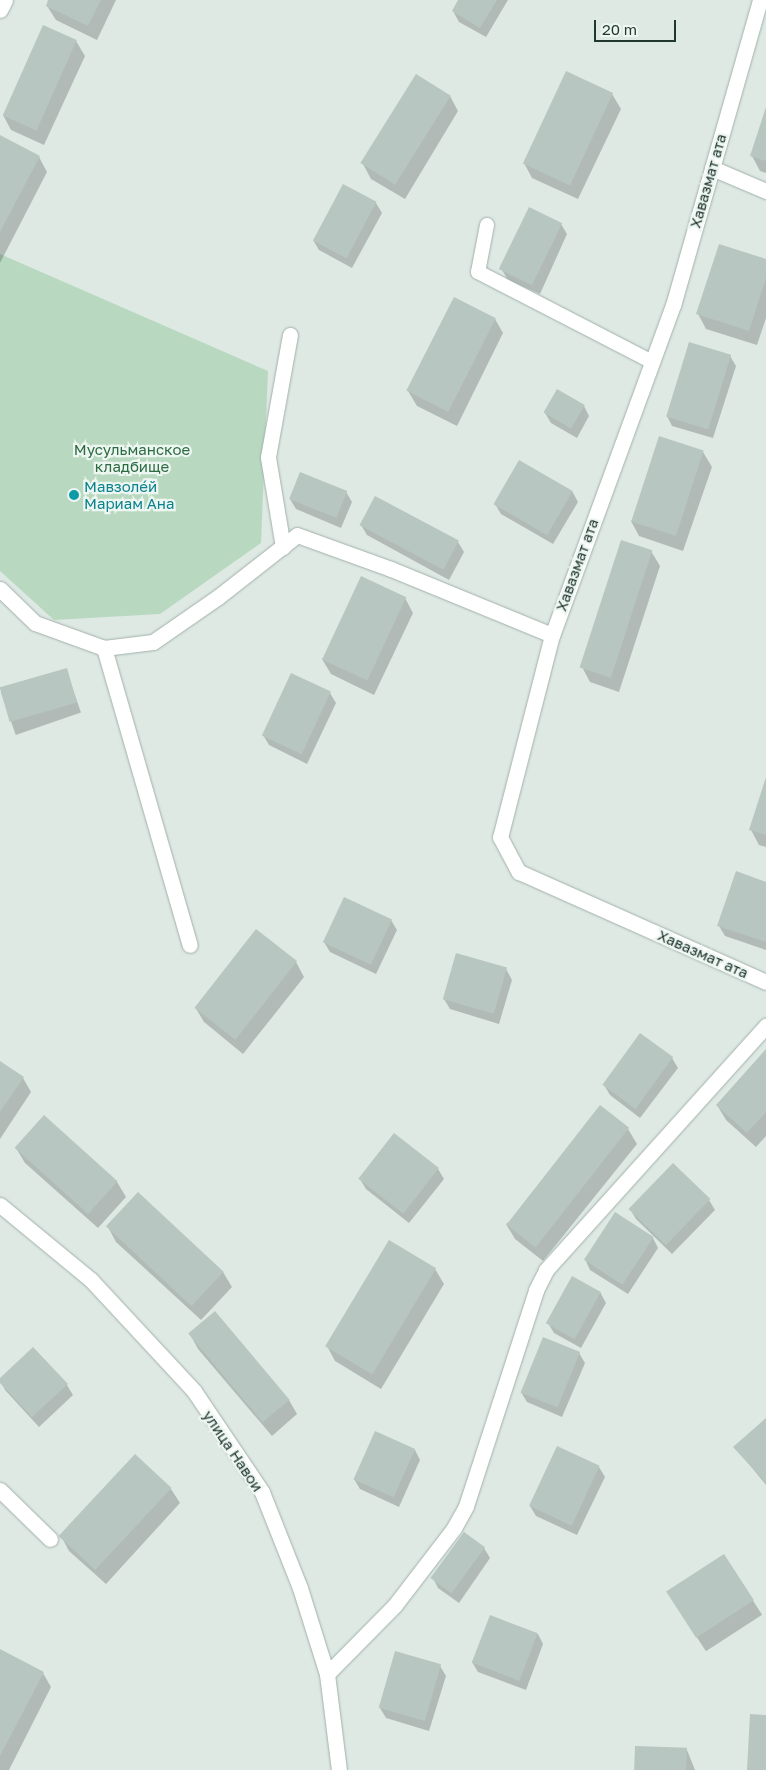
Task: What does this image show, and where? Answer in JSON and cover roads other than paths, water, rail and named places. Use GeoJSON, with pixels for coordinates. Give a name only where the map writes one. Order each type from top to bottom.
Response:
{"type":"FeatureCollection","features":[{"type":"Feature","properties":{"kind":"street"},"geometry":{"type":"LineString","coordinates":[[0,10],[5,0]]}},
{"type":"Feature","properties":{"kind":"street","name":"Хавазмат ата"},"geometry":{"type":"LineString","coordinates":[[760,0],[760,20],[712,168],[673,304],[552,635],[500,837],[519,872],[766,982]]}},
{"type":"Feature","properties":{"kind":"street"},"geometry":{"type":"LineString","coordinates":[[712,168],[766,191]]}},
{"type":"Feature","properties":{"kind":"street"},"geometry":{"type":"LineString","coordinates":[[283,547],[268,457],[290,335]]}},
{"type":"Feature","properties":{"kind":"street"},"geometry":{"type":"LineString","coordinates":[[0,589],[35,623],[104,648],[154,642],[218,597],[297,535],[391,569],[552,635]]}},
{"type":"Feature","properties":{"kind":"street"},"geometry":{"type":"LineString","coordinates":[[104,648],[190,945]]}},
{"type":"Feature","properties":{"kind":"street"},"geometry":{"type":"LineString","coordinates":[[328,1674],[395,1604],[454,1528],[466,1506],[536,1290],[546,1270],[766,1026]]}},
{"type":"Feature","properties":{"kind":"street","name":"улица Навои"},"geometry":{"type":"LineString","coordinates":[[0,1205],[91,1280],[194,1391],[262,1492],[300,1588],[328,1674],[339,1770]]}},
{"type":"Feature","properties":{"kind":"street"},"geometry":{"type":"LineString","coordinates":[[0,1490],[50,1539]]}},
{"type":"Feature","properties":{"kind":"lane"},"geometry":{"type":"LineString","coordinates":[[487,225],[478,272],[652,362]]}},
{"type":"Feature","properties":{"kind":"place","name":"Мавзоле́й Мариам Ана"},"geometry":{"type":"Point","coordinates":[74,495]}},
{"type":"Feature","properties":{"kind":"park label","name":"Мусульманское кладбище"},"geometry":{"type":"Point","coordinates":[132,458]}}]}
